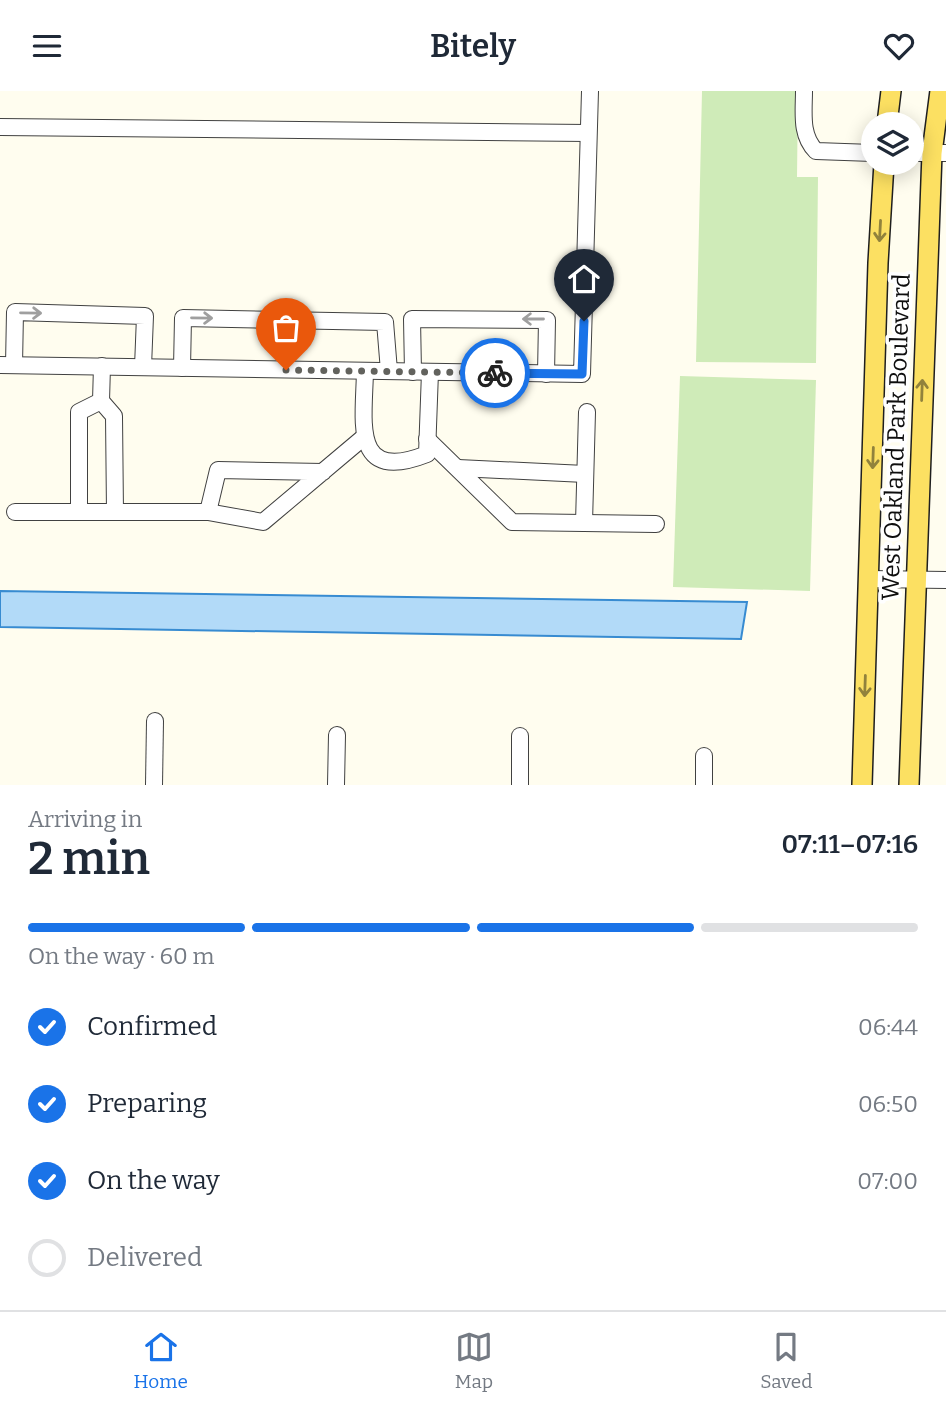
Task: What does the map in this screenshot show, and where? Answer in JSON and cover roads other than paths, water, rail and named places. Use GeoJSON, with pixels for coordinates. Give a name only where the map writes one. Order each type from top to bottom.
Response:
{"type":"FeatureCollection","features":[{"type":"Feature","properties":{"kind":"main road"},"geometry":{"type":"LineString","coordinates":[[888,112],[891,91]]}},
{"type":"Feature","properties":{"kind":"main road","name":"West Oakland Park Boulevard"},"geometry":{"type":"LineString","coordinates":[[909,785],[915,580],[939,153],[940,91]]}},
{"type":"Feature","properties":{"kind":"main road","name":"West Oakland Park Boulevard"},"geometry":{"type":"LineString","coordinates":[[862,785],[878,263],[883,175]]}},
{"type":"Feature","properties":{"kind":"street"},"geometry":{"type":"LineString","coordinates":[[144,367],[145,316],[15,313],[7,365],[582,374],[590,91]]}},
{"type":"Feature","properties":{"kind":"street"},"geometry":{"type":"LineString","coordinates":[[804,91],[804,124],[808,143],[816,151],[861,153]]}},
{"type":"Feature","properties":{"kind":"street"},"geometry":{"type":"LineString","coordinates":[[0,127],[588,133]]}},
{"type":"Feature","properties":{"kind":"street"},"geometry":{"type":"LineString","coordinates":[[182,368],[183,318],[385,322],[389,371]]}},
{"type":"Feature","properties":{"kind":"street"},"geometry":{"type":"LineString","coordinates":[[413,372],[412,319],[547,320],[545,374]]}},
{"type":"Feature","properties":{"kind":"street"},"geometry":{"type":"LineString","coordinates":[[102,366],[101,401],[114,416],[115,512]]}},
{"type":"Feature","properties":{"kind":"street"},"geometry":{"type":"LineString","coordinates":[[365,371],[364,437],[374,455],[388,463],[405,462],[427,454],[430,372]]}},
{"type":"Feature","properties":{"kind":"street"},"geometry":{"type":"LineString","coordinates":[[79,512],[79,412],[101,401]]}},
{"type":"Feature","properties":{"kind":"street"},"geometry":{"type":"LineString","coordinates":[[584,523],[587,412]]}},
{"type":"Feature","properties":{"kind":"street"},"geometry":{"type":"LineString","coordinates":[[15,512],[208,512],[263,522],[364,437]]}},
{"type":"Feature","properties":{"kind":"street"},"geometry":{"type":"LineString","coordinates":[[428,439],[512,522],[656,524]]}},
{"type":"Feature","properties":{"kind":"street"},"geometry":{"type":"LineString","coordinates":[[458,468],[585,474]]}},
{"type":"Feature","properties":{"kind":"street"},"geometry":{"type":"LineString","coordinates":[[208,512],[218,470],[323,472]]}},
{"type":"Feature","properties":{"kind":"street"},"geometry":{"type":"LineString","coordinates":[[869,579],[946,580]]}},
{"type":"Feature","properties":{"kind":"street"},"geometry":{"type":"LineString","coordinates":[[154,785],[155,721]]}},
{"type":"Feature","properties":{"kind":"street"},"geometry":{"type":"LineString","coordinates":[[336,785],[337,734]]}},
{"type":"Feature","properties":{"kind":"street"},"geometry":{"type":"LineString","coordinates":[[520,736],[520,785]]}},
{"type":"Feature","properties":{"kind":"street"},"geometry":{"type":"LineString","coordinates":[[704,756],[704,785]]}},
{"type":"Feature","properties":{"kind":"water"},"geometry":{"type":"Polygon","coordinates":[[[0,591],[747,602],[741,639],[0,627],[0,591]]]}}]}
